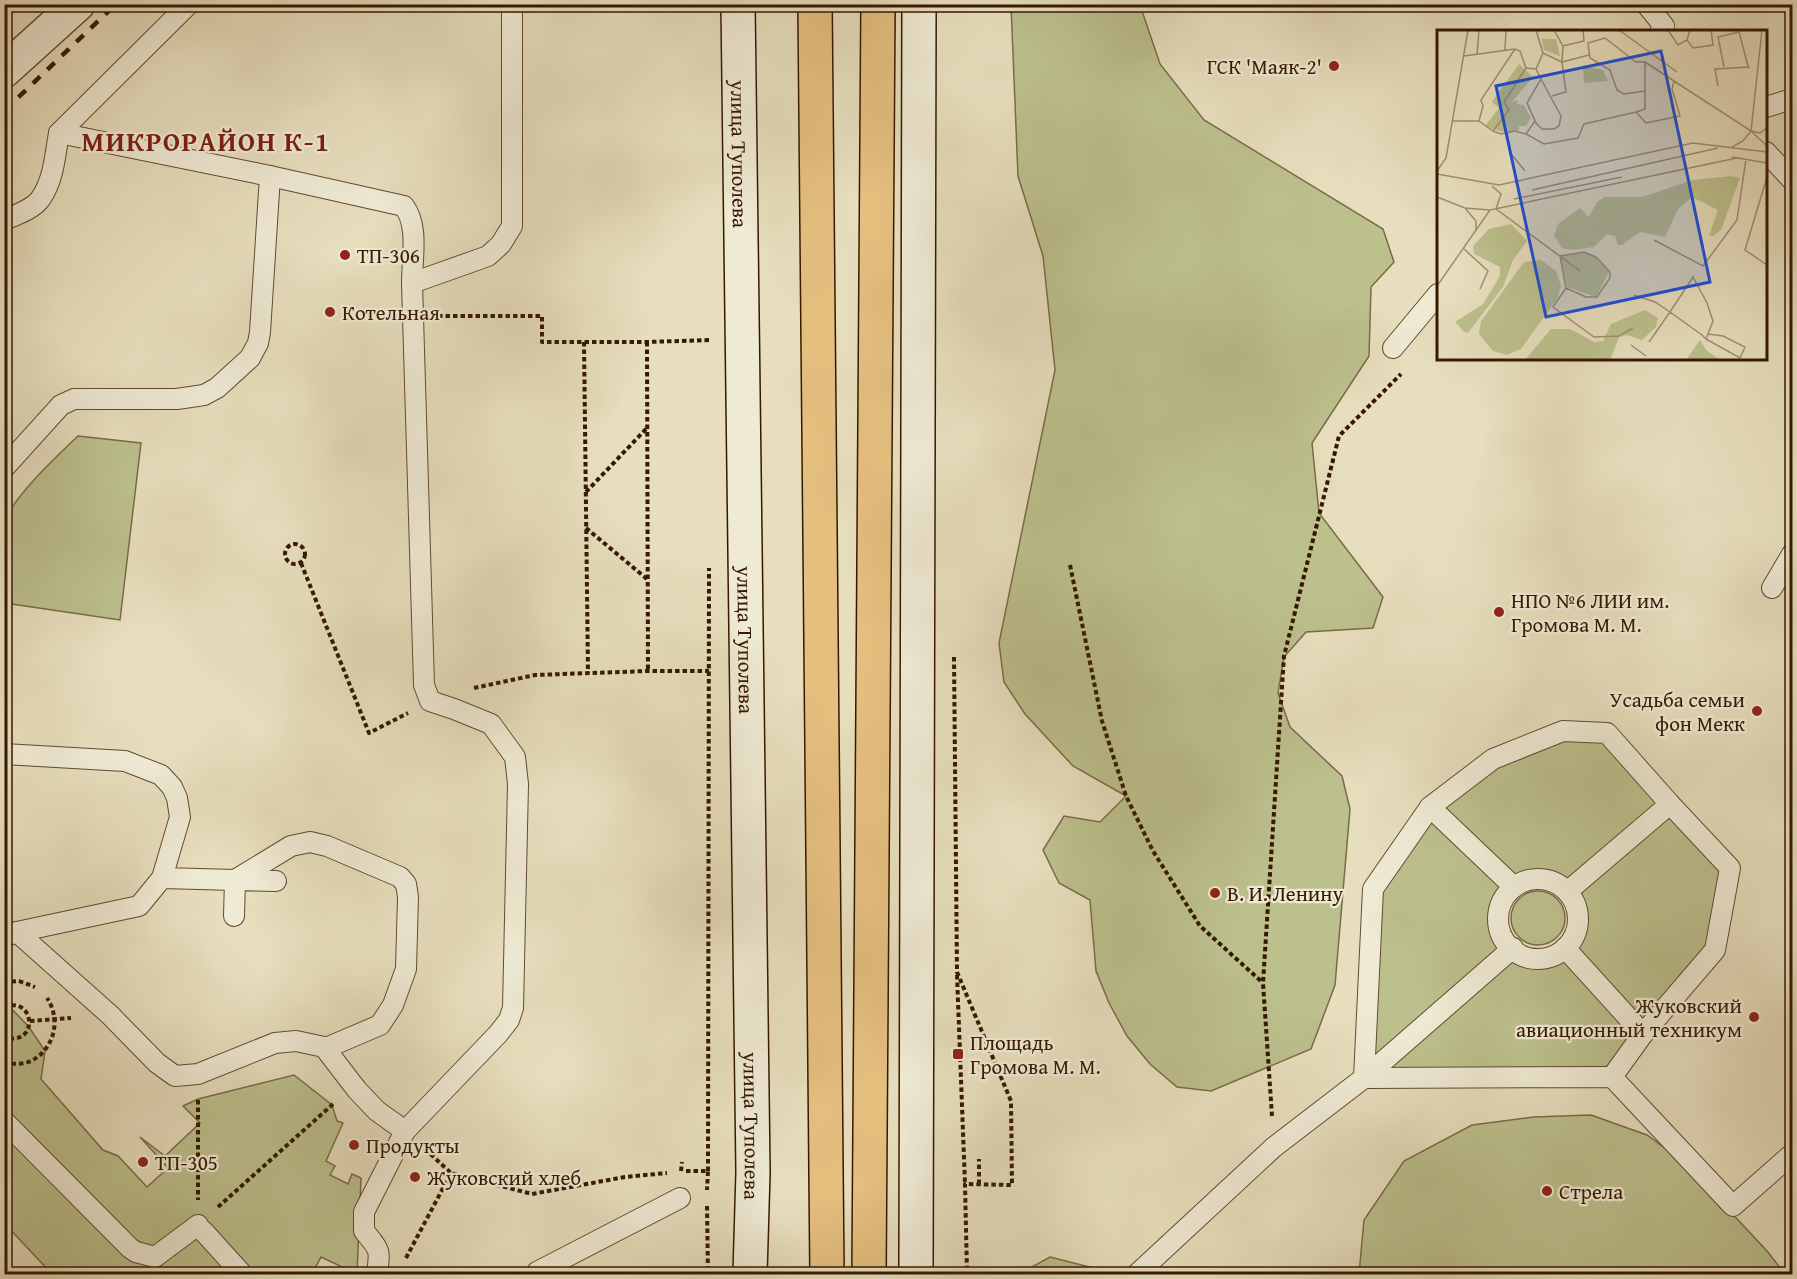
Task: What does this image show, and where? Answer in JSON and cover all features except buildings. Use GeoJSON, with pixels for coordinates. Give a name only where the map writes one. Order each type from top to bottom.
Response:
{"type":"FeatureCollection","features":[{"type":"Feature","properties":{"kind":"main road"},"geometry":{"type":"LineString","coordinates":[[4,71],[78,4]]}},
{"type":"Feature","properties":{"kind":"main road","name":"улица Туполева"},"geometry":{"type":"LineString","coordinates":[[738,4],[753,1172],[750,1275]]}},
{"type":"Feature","properties":{"kind":"main road"},"geometry":{"type":"LineString","coordinates":[[815,4],[827,1275]]}},
{"type":"Feature","properties":{"kind":"main road"},"geometry":{"type":"LineString","coordinates":[[869,1275],[878,4]]}},
{"type":"Feature","properties":{"kind":"main road"},"geometry":{"type":"LineString","coordinates":[[916,1275],[919,4]]}},
{"type":"Feature","properties":{"kind":"lane"},"geometry":{"type":"LineString","coordinates":[[4,220],[22,213],[41,199],[53,169],[59,133],[189,4]]}},
{"type":"Feature","properties":{"kind":"lane"},"geometry":{"type":"LineString","coordinates":[[412,283],[488,256],[501,244],[512,226],[512,4]]}},
{"type":"Feature","properties":{"kind":"lane"},"geometry":{"type":"LineString","coordinates":[[1646,4],[1664,26],[1661,30]]}},
{"type":"Feature","properties":{"kind":"lane"},"geometry":{"type":"LineString","coordinates":[[1767,107],[1792,99]]}},
{"type":"Feature","properties":{"kind":"lane"},"geometry":{"type":"LineString","coordinates":[[59,133],[404,206],[411,216],[424,685],[430,702],[491,724],[515,757],[518,784],[513,1008],[509,1020],[498,1034],[405,1131],[364,1212],[364,1232],[376,1246],[380,1257],[377,1275]]}},
{"type":"Feature","properties":{"kind":"lane"},"geometry":{"type":"LineString","coordinates":[[1767,153],[1792,180]]}},
{"type":"Feature","properties":{"kind":"lane"},"geometry":{"type":"LineString","coordinates":[[4,468],[61,405],[74,399],[177,399],[204,395],[217,388],[250,358],[261,332],[270,176]]}},
{"type":"Feature","properties":{"kind":"lane"},"geometry":{"type":"LineString","coordinates":[[1393,348],[1437,295]]}},
{"type":"Feature","properties":{"kind":"lane"},"geometry":{"type":"LineString","coordinates":[[1772,588],[1792,554]]}},
{"type":"Feature","properties":{"kind":"lane"},"geometry":{"type":"LineString","coordinates":[[1364,1078],[1373,889],[1430,807],[1493,759],[1563,731],[1607,733],[1730,868],[1715,950],[1643,1034],[1612,1077]]}},
{"type":"Feature","properties":{"kind":"lane"},"geometry":{"type":"LineString","coordinates":[[4,754],[125,761],[161,776],[172,787],[177,798],[180,817],[162,878],[139,906],[11,935]]}},
{"type":"Feature","properties":{"kind":"lane"},"geometry":{"type":"LineString","coordinates":[[1568,891],[1670,804]]}},
{"type":"Feature","properties":{"kind":"lane"},"geometry":{"type":"LineString","coordinates":[[1430,807],[1514,887]]}},
{"type":"Feature","properties":{"kind":"lane"},"geometry":{"type":"LineString","coordinates":[[11,935],[110,1015],[157,1063],[175,1076],[198,1074],[275,1043],[296,1041],[326,1048],[380,1025],[393,1005],[406,969],[408,917],[406,884],[400,878],[327,846],[310,842],[291,846],[235,880]]}},
{"type":"Feature","properties":{"kind":"lane"},"geometry":{"type":"LineString","coordinates":[[162,878],[276,881]]}},
{"type":"Feature","properties":{"kind":"lane"},"geometry":{"type":"LineString","coordinates":[[234,916],[235,880]]}},
{"type":"Feature","properties":{"kind":"lane"},"geometry":{"type":"LineString","coordinates":[[1528,880],[1547,880],[1568,891],[1578,914],[1578,922],[1575,935],[1565,948],[1553,956],[1540,959],[1522,956],[1502,937],[1498,918],[1501,902],[1514,887],[1528,880]]}},
{"type":"Feature","properties":{"kind":"lane"},"geometry":{"type":"LineString","coordinates":[[1137,1275],[1274,1147],[1364,1078],[1512,948]]}},
{"type":"Feature","properties":{"kind":"lane"},"geometry":{"type":"LineString","coordinates":[[1565,948],[1643,1034]]}},
{"type":"Feature","properties":{"kind":"lane"},"geometry":{"type":"LineString","coordinates":[[326,1048],[354,1086],[377,1111],[405,1131]]}},
{"type":"Feature","properties":{"kind":"lane"},"geometry":{"type":"LineString","coordinates":[[1364,1078],[1612,1077],[1733,1206],[1792,1154]]}},
{"type":"Feature","properties":{"kind":"lane"},"geometry":{"type":"LineString","coordinates":[[4,1121],[136,1252],[155,1257],[198,1225],[242,1275]]}},
{"type":"Feature","properties":{"kind":"lane"},"geometry":{"type":"LineString","coordinates":[[537,1272],[680,1198]]}},
{"type":"Feature","properties":{"kind":"path"},"geometry":{"type":"LineString","coordinates":[[414,316],[542,316],[542,342],[713,340]]}},
{"type":"Feature","properties":{"kind":"path"},"geometry":{"type":"LineString","coordinates":[[584,342],[588,673]]}},
{"type":"Feature","properties":{"kind":"path"},"geometry":{"type":"LineString","coordinates":[[647,342],[648,671]]}},
{"type":"Feature","properties":{"kind":"path"},"geometry":{"type":"LineString","coordinates":[[1274,1147],[1263,983],[1284,657],[1339,436],[1405,369]]}},
{"type":"Feature","properties":{"kind":"path"},"geometry":{"type":"LineString","coordinates":[[586,492],[647,429]]}},
{"type":"Feature","properties":{"kind":"path"},"geometry":{"type":"LineString","coordinates":[[586,528],[648,579]]}},
{"type":"Feature","properties":{"kind":"path"},"geometry":{"type":"LineString","coordinates":[[296,544],[304,548],[306,555],[300,563],[293,565],[285,559],[285,552],[289,546],[296,544]]}},
{"type":"Feature","properties":{"kind":"path"},"geometry":{"type":"LineString","coordinates":[[300,563],[369,733],[448,693],[535,675],[709,671]]}},
{"type":"Feature","properties":{"kind":"path"},"geometry":{"type":"LineString","coordinates":[[1070,565],[1102,721],[1126,796],[1153,851],[1200,926],[1263,983]]}},
{"type":"Feature","properties":{"kind":"path"},"geometry":{"type":"LineString","coordinates":[[954,649],[957,972],[967,1275]]}},
{"type":"Feature","properties":{"kind":"path"},"geometry":{"type":"LineString","coordinates":[[957,972],[1011,1101],[1012,1185],[965,1184]]}},
{"type":"Feature","properties":{"kind":"path"},"geometry":{"type":"LineString","coordinates":[[4,982],[18,981],[39,989]]}},
{"type":"Feature","properties":{"kind":"path"},"geometry":{"type":"LineString","coordinates":[[4,1063],[18,1064],[32,1060],[45,1051],[53,1037],[56,1019],[52,1006],[44,994]]}},
{"type":"Feature","properties":{"kind":"path"},"geometry":{"type":"LineString","coordinates":[[4,1007],[15,1005],[20,1007],[25,1010],[30,1021],[29,1027],[22,1036],[10,1039],[4,1037]]}},
{"type":"Feature","properties":{"kind":"path"},"geometry":{"type":"LineString","coordinates":[[198,1074],[198,1225]]}},
{"type":"Feature","properties":{"kind":"path"},"geometry":{"type":"LineString","coordinates":[[198,1225],[354,1086]]}},
{"type":"Feature","properties":{"kind":"path"},"geometry":{"type":"LineString","coordinates":[[405,1131],[451,1173],[532,1194],[625,1177],[681,1171],[681,1162]]}},
{"type":"Feature","properties":{"kind":"path"},"geometry":{"type":"LineString","coordinates":[[979,1184],[980,1159]]}},
{"type":"Feature","properties":{"kind":"path"},"geometry":{"type":"LineString","coordinates":[[403,1264],[451,1173]]}},
{"type":"Feature","properties":{"kind":"green space"},"geometry":{"type":"Polygon","coordinates":[[[1011,5],[1140,5],[1160,64],[1204,120],[1383,229],[1394,262],[1371,287],[1369,356],[1312,443],[1319,513],[1383,597],[1373,628],[1306,632],[1284,657],[1278,693],[1290,727],[1342,776],[1350,809],[1335,985],[1311,1049],[1211,1091],[1177,1087],[1150,1064],[1127,1036],[1109,1003],[1096,971],[1090,900],[1059,883],[1043,850],[1064,816],[1100,822],[1126,796],[1073,766],[1025,714],[1004,682],[999,643],[1055,370],[1043,256],[1018,176],[1011,5]]]}},
{"type":"Feature","properties":{"kind":"green space"},"geometry":{"type":"Polygon","coordinates":[[[78,436],[141,443],[120,620],[5,603],[4,522],[26,488],[78,436]]]}},
{"type":"Feature","properties":{"kind":"green space"},"geometry":{"type":"Polygon","coordinates":[[[1565,734],[1605,736],[1665,804],[1567,888],[1555,879],[1542,876],[1528,877],[1514,882],[1436,807],[1495,760],[1565,734]]]}},
{"type":"Feature","properties":{"kind":"green space"},"geometry":{"type":"Polygon","coordinates":[[[1669,808],[1726,870],[1710,951],[1641,1028],[1570,949],[1580,924],[1576,897],[1669,808]]]}},
{"type":"Feature","properties":{"kind":"green space"},"geometry":{"type":"Polygon","coordinates":[[[1430,810],[1512,887],[1501,902],[1496,915],[1498,928],[1505,945],[1366,1073],[1375,889],[1430,810]]]}},
{"type":"Feature","properties":{"kind":"green space"},"geometry":{"type":"Polygon","coordinates":[[[1533,891],[1543,891],[1553,895],[1561,903],[1565,918],[1561,933],[1553,941],[1543,945],[1533,945],[1523,941],[1515,933],[1511,923],[1511,913],[1515,903],[1523,895],[1533,891]]]}},
{"type":"Feature","properties":{"kind":"green space"},"geometry":{"type":"Polygon","coordinates":[[[1565,951],[1639,1033],[1611,1075],[1368,1076],[1512,952],[1525,960],[1538,962],[1552,959],[1565,951]]]}},
{"type":"Feature","properties":{"kind":"green space"},"geometry":{"type":"Polygon","coordinates":[[[5,1002],[29,1027],[45,1051],[41,1079],[103,1150],[118,1156],[147,1187],[168,1168],[140,1137],[165,1156],[200,1123],[183,1106],[198,1099],[294,1075],[332,1105],[337,1121],[343,1123],[326,1161],[335,1166],[330,1175],[348,1184],[352,1174],[361,1178],[357,1274],[321,1257],[312,1274],[52,1274],[5,1224],[5,1002]]]}},
{"type":"Feature","properties":{"kind":"green space","name":"Стрела"},"geometry":{"type":"Polygon","coordinates":[[[1591,1115],[1647,1135],[1685,1163],[1767,1251],[1785,1274],[1359,1274],[1364,1220],[1404,1161],[1472,1125],[1534,1117],[1591,1115]]]}},
{"type":"Feature","properties":{"kind":"green space"},"geometry":{"type":"Polygon","coordinates":[[[1050,1257],[1101,1270],[1106,1274],[1019,1274],[1050,1257]]]}},
{"type":"Feature","properties":{"kind":"railway"},"geometry":{"type":"LineString","coordinates":[[4,111],[116,4]]}},
{"type":"Feature","properties":{"kind":"place","name":"ГСК 'Маяк-2'"},"geometry":{"type":"Point","coordinates":[1334,66]}},
{"type":"Feature","properties":{"kind":"place","name":"ТП-306"},"geometry":{"type":"Point","coordinates":[345,255]}},
{"type":"Feature","properties":{"kind":"place","name":"Котельная"},"geometry":{"type":"Point","coordinates":[330,312]}},
{"type":"Feature","properties":{"kind":"place","name":"НПО №6 ЛИИ им. Громова М. М."},"geometry":{"type":"Point","coordinates":[1499,612]}},
{"type":"Feature","properties":{"kind":"place","name":"Усадьба семьи фон Мекк"},"geometry":{"type":"Point","coordinates":[1757,711]}},
{"type":"Feature","properties":{"kind":"place","name":"В. И. Ленину"},"geometry":{"type":"Point","coordinates":[1215,893]}},
{"type":"Feature","properties":{"kind":"place","name":"Жуковский авиационный техникум"},"geometry":{"type":"Point","coordinates":[1754,1017]}},
{"type":"Feature","properties":{"kind":"place","name":"Площадь Громова М. М."},"geometry":{"type":"Point","coordinates":[958,1054]}},
{"type":"Feature","properties":{"kind":"place","name":"Продукты"},"geometry":{"type":"Point","coordinates":[354,1145]}},
{"type":"Feature","properties":{"kind":"place","name":"ТП-305"},"geometry":{"type":"Point","coordinates":[143,1162]}},
{"type":"Feature","properties":{"kind":"place","name":"Жуковский хлеб"},"geometry":{"type":"Point","coordinates":[415,1177]}},
{"type":"Feature","properties":{"kind":"place","name":"Стрела"},"geometry":{"type":"Point","coordinates":[1547,1191]}},
{"type":"Feature","properties":{"kind":"district","name":"МИКРОРАЙОН К-1"},"geometry":{"type":"Point","coordinates":[206,141]}}]}
